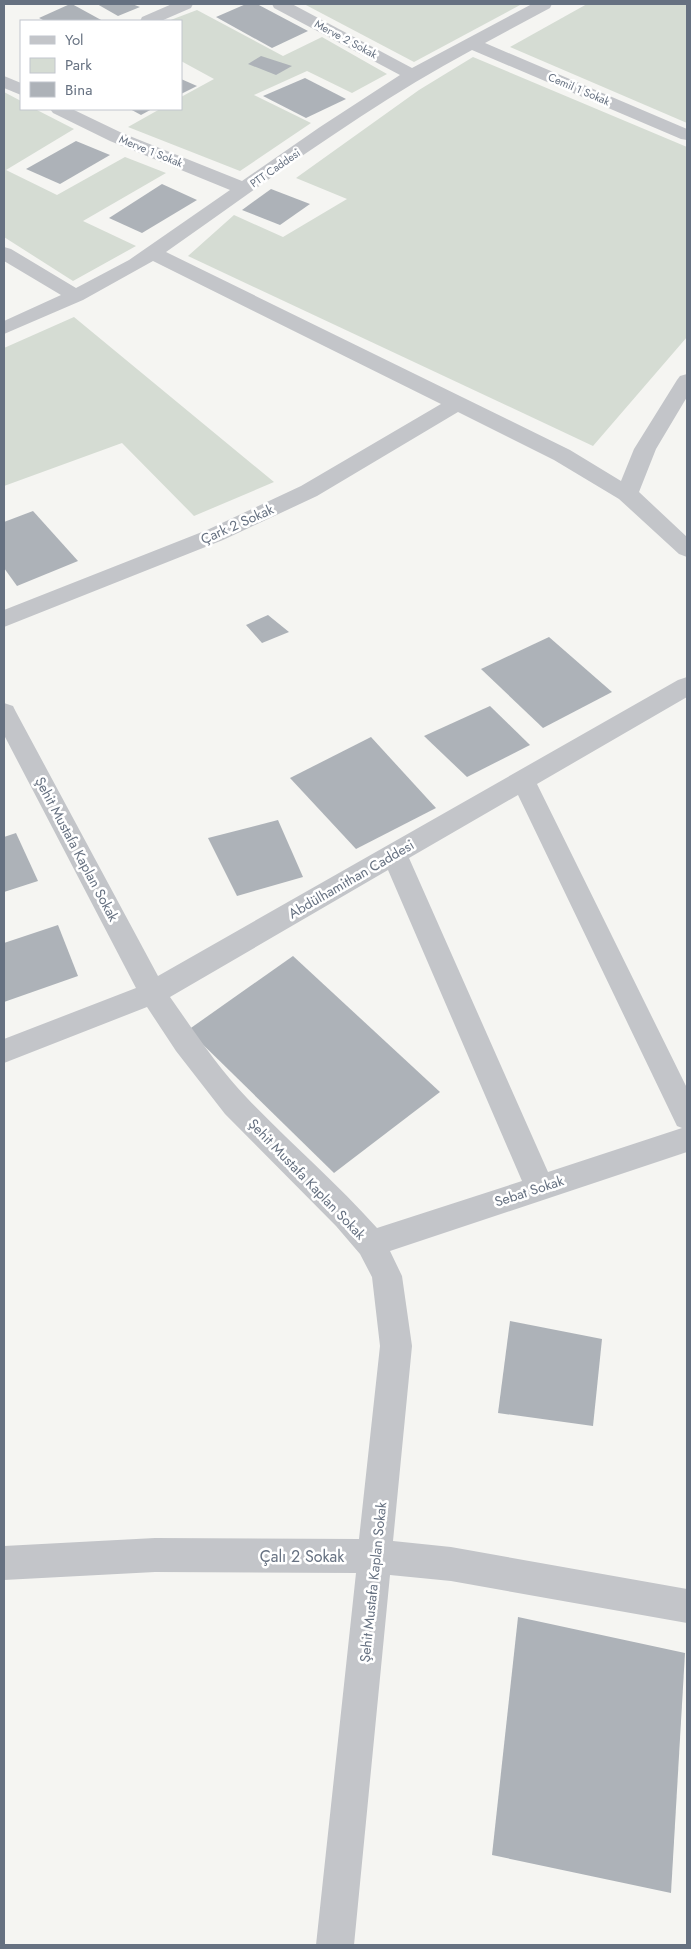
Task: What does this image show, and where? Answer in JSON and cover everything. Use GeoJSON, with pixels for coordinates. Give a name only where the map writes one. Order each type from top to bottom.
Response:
{"type":"FeatureCollection","features":[{"type":"Feature","properties":{"kind":"street"},"geometry":{"type":"LineString","coordinates":[[150,20],[186,4]]}},
{"type":"Feature","properties":{"kind":"street","name":"Merve 2 Sokak"},"geometry":{"type":"LineString","coordinates":[[280,4],[412,75]]}},
{"type":"Feature","properties":{"kind":"street","name":"PTT Caddesi"},"geometry":{"type":"LineString","coordinates":[[4,328],[76,296],[153,253],[326,131],[412,75],[544,4]]}},
{"type":"Feature","properties":{"kind":"street","name":"Cemil 1 Sokak"},"geometry":{"type":"LineString","coordinates":[[471,44],[687,134]]}},
{"type":"Feature","properties":{"kind":"street","name":"Merve 1 Sokak"},"geometry":{"type":"LineString","coordinates":[[61,110],[116,136],[245,189]]}},
{"type":"Feature","properties":{"kind":"street"},"geometry":{"type":"LineString","coordinates":[[4,253],[76,296]]}},
{"type":"Feature","properties":{"kind":"street"},"geometry":{"type":"LineString","coordinates":[[153,253],[562,455],[627,494],[687,549]]}},
{"type":"Feature","properties":{"kind":"street"},"geometry":{"type":"LineString","coordinates":[[627,494],[645,449],[686,384]]}},
{"type":"Feature","properties":{"kind":"street","name":"Çark 2 Sokak"},"geometry":{"type":"LineString","coordinates":[[4,620],[214,535],[309,491],[456,403]]}},
{"type":"Feature","properties":{"kind":"street","name":"Abdülhamithan Caddesi"},"geometry":{"type":"LineString","coordinates":[[4,1051],[153,993],[687,686]]}},
{"type":"Feature","properties":{"kind":"street","name":"Şehit Mustafa Kaplan Sokak"},"geometry":{"type":"LineString","coordinates":[[4,712],[153,993],[186,1043],[235,1105],[347,1216],[371,1244],[387,1276],[396,1346],[335,1945]]}},
{"type":"Feature","properties":{"kind":"street"},"geometry":{"type":"LineString","coordinates":[[523,780],[687,1117]]}},
{"type":"Feature","properties":{"kind":"street"},"geometry":{"type":"LineString","coordinates":[[394,854],[540,1188]]}},
{"type":"Feature","properties":{"kind":"street","name":"Sebat Sokak"},"geometry":{"type":"LineString","coordinates":[[371,1244],[687,1139]]}},
{"type":"Feature","properties":{"kind":"street","name":"Çalı 2 Sokak"},"geometry":{"type":"LineString","coordinates":[[4,1563],[155,1555],[376,1556],[451,1564],[687,1606]]}},
{"type":"Feature","properties":{"kind":"green space"},"geometry":{"type":"Polygon","coordinates":[[[304,4],[522,4],[414,62],[304,4]]]}},
{"type":"Feature","properties":{"kind":"green space"},"geometry":{"type":"Polygon","coordinates":[[[587,4],[687,4],[687,123],[510,47],[587,4]]]}},
{"type":"Feature","properties":{"kind":"green space"},"geometry":{"type":"Polygon","coordinates":[[[197,10],[283,56],[322,37],[387,74],[352,93],[307,71],[254,95],[311,123],[240,171],[128,127],[158,110],[182,110],[182,96],[214,79],[182,62],[182,20],[171,20],[197,10]]]}},
{"type":"Feature","properties":{"kind":"green space"},"geometry":{"type":"Polygon","coordinates":[[[473,57],[687,147],[687,337],[593,446],[188,256],[234,215],[283,237],[347,199],[296,178],[419,90],[473,57]]]}},
{"type":"Feature","properties":{"kind":"green space"},"geometry":{"type":"Polygon","coordinates":[[[4,92],[20,100],[20,110],[37,110],[74,129],[6,170],[57,195],[125,157],[166,173],[83,221],[136,246],[73,281],[4,237],[4,92]]]}},
{"type":"Feature","properties":{"kind":"green space"},"geometry":{"type":"Polygon","coordinates":[[[74,317],[274,482],[194,516],[122,443],[4,486],[4,348],[74,317]]]}},
{"type":"Feature","properties":{"kind":"building"},"geometry":{"type":"Polygon","coordinates":[[[72,4],[101,20],[43,20],[39,18],[72,4]]]}},
{"type":"Feature","properties":{"kind":"building"},"geometry":{"type":"Polygon","coordinates":[[[97,4],[132,4],[140,7],[118,16],[97,4]]]}},
{"type":"Feature","properties":{"kind":"building"},"geometry":{"type":"Polygon","coordinates":[[[246,4],[257,4],[308,31],[272,48],[216,17],[246,4]]]}},
{"type":"Feature","properties":{"kind":"building"},"geometry":{"type":"Polygon","coordinates":[[[261,56],[292,66],[276,75],[248,64],[261,56]]]}},
{"type":"Feature","properties":{"kind":"building"},"geometry":{"type":"Polygon","coordinates":[[[305,78],[346,99],[306,118],[263,96],[305,78]]]}},
{"type":"Feature","properties":{"kind":"building"},"geometry":{"type":"Polygon","coordinates":[[[182,79],[197,86],[182,94],[182,79]]]}},
{"type":"Feature","properties":{"kind":"building"},"geometry":{"type":"Polygon","coordinates":[[[132,110],[150,110],[141,115],[132,110]]]}},
{"type":"Feature","properties":{"kind":"building"},"geometry":{"type":"Polygon","coordinates":[[[76,141],[110,155],[60,184],[26,169],[76,141]]]}},
{"type":"Feature","properties":{"kind":"building"},"geometry":{"type":"Polygon","coordinates":[[[162,184],[197,200],[142,233],[109,218],[162,184]]]}},
{"type":"Feature","properties":{"kind":"building"},"geometry":{"type":"Polygon","coordinates":[[[271,189],[310,204],[280,225],[242,210],[271,189]]]}},
{"type":"Feature","properties":{"kind":"building"},"geometry":{"type":"Polygon","coordinates":[[[33,511],[78,561],[17,586],[4,568],[4,522],[33,511]]]}},
{"type":"Feature","properties":{"kind":"building"},"geometry":{"type":"Polygon","coordinates":[[[268,615],[289,632],[262,643],[246,625],[268,615]]]}},
{"type":"Feature","properties":{"kind":"building"},"geometry":{"type":"Polygon","coordinates":[[[549,637],[612,692],[543,728],[481,669],[549,637]]]}},
{"type":"Feature","properties":{"kind":"building"},"geometry":{"type":"Polygon","coordinates":[[[490,706],[530,745],[467,777],[424,736],[490,706]]]}},
{"type":"Feature","properties":{"kind":"building"},"geometry":{"type":"Polygon","coordinates":[[[371,737],[436,808],[356,849],[290,778],[371,737]]]}},
{"type":"Feature","properties":{"kind":"building"},"geometry":{"type":"Polygon","coordinates":[[[278,820],[303,877],[237,896],[208,838],[278,820]]]}},
{"type":"Feature","properties":{"kind":"building"},"geometry":{"type":"Polygon","coordinates":[[[16,833],[38,881],[4,892],[4,837],[16,833]]]}},
{"type":"Feature","properties":{"kind":"building"},"geometry":{"type":"Polygon","coordinates":[[[58,925],[78,976],[4,1002],[4,943],[58,925]]]}},
{"type":"Feature","properties":{"kind":"building"},"geometry":{"type":"Polygon","coordinates":[[[293,956],[440,1092],[334,1173],[188,1030],[293,956]]]}},
{"type":"Feature","properties":{"kind":"building"},"geometry":{"type":"Polygon","coordinates":[[[510,1321],[602,1339],[593,1426],[498,1413],[510,1321]]]}},
{"type":"Feature","properties":{"kind":"building"},"geometry":{"type":"Polygon","coordinates":[[[518,1617],[685,1653],[671,1893],[492,1855],[518,1617]]]}}]}
